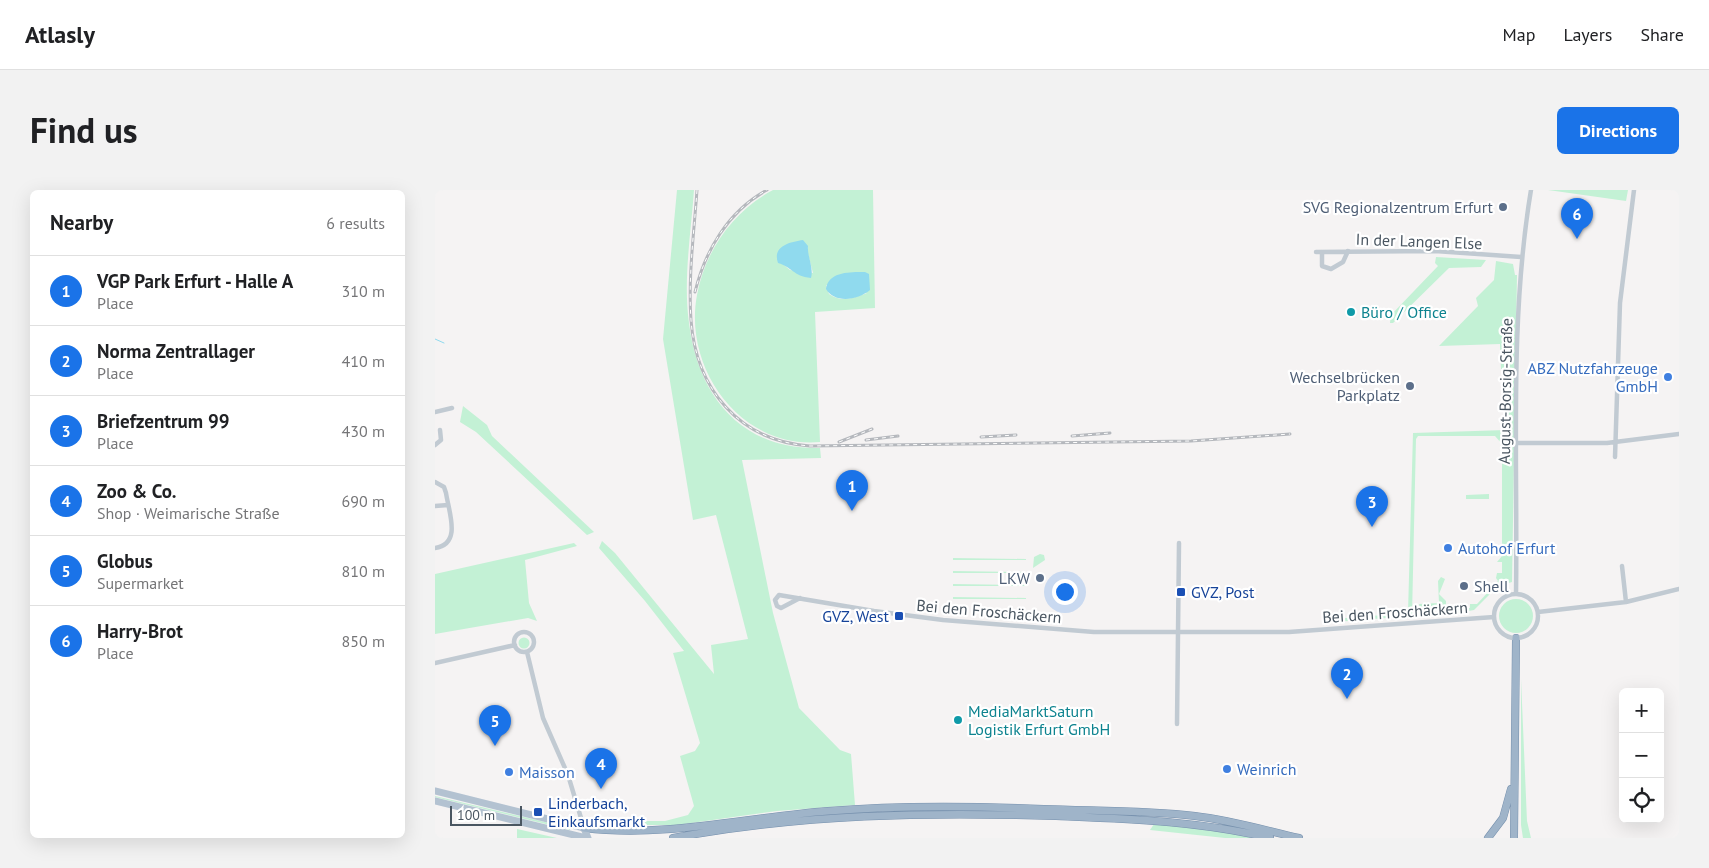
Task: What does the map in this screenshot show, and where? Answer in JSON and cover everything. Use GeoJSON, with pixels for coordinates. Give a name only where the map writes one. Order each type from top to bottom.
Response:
{"type":"FeatureCollection","features":[{"type":"Feature","properties":{"kind":"highway"},"geometry":{"type":"LineString","coordinates":[[1514,838],[1515,638]]}},
{"type":"Feature","properties":{"kind":"highway"},"geometry":{"type":"LineString","coordinates":[[1487,838],[1503,818],[1509,803],[1515,764]]}},
{"type":"Feature","properties":{"kind":"highway"},"geometry":{"type":"LineString","coordinates":[[1515,764],[1519,838]]}},
{"type":"Feature","properties":{"kind":"highway"},"geometry":{"type":"LineString","coordinates":[[584,828],[625,832],[697,827],[828,811],[933,806],[1180,815],[1234,822],[1299,838]]}},
{"type":"Feature","properties":{"kind":"highway"},"geometry":{"type":"LineString","coordinates":[[673,838],[819,818],[946,813],[1172,821],[1224,828],[1270,838]]}},
{"type":"Feature","properties":{"kind":"main road"},"geometry":{"type":"LineString","coordinates":[[435,791],[584,828],[587,838]]}},
{"type":"Feature","properties":{"kind":"main road"},"geometry":{"type":"LineString","coordinates":[[435,801],[587,838]]}},
{"type":"Feature","properties":{"kind":"street","name":"August-Borsig-Straße"},"geometry":{"type":"LineString","coordinates":[[1516,594],[1521,257],[1531,190]]}},
{"type":"Feature","properties":{"kind":"street"},"geometry":{"type":"LineString","coordinates":[[1615,457],[1619,303],[1634,190]]}},
{"type":"Feature","properties":{"kind":"street"},"geometry":{"type":"LineString","coordinates":[[1323,252],[1322,266],[1331,269],[1343,262],[1348,251]]}},
{"type":"Feature","properties":{"kind":"street","name":"In der Langen Else"},"geometry":{"type":"LineString","coordinates":[[1317,252],[1435,251],[1521,257]]}},
{"type":"Feature","properties":{"kind":"street"},"geometry":{"type":"LineString","coordinates":[[435,412],[452,408]]}},
{"type":"Feature","properties":{"kind":"street"},"geometry":{"type":"LineString","coordinates":[[435,445],[441,440],[440,430]]}},
{"type":"Feature","properties":{"kind":"street"},"geometry":{"type":"LineString","coordinates":[[1517,443],[1614,442],[1679,434]]}},
{"type":"Feature","properties":{"kind":"street"},"geometry":{"type":"LineString","coordinates":[[435,482],[444,488],[452,535],[449,543],[444,547],[435,548]]}},
{"type":"Feature","properties":{"kind":"street"},"geometry":{"type":"LineString","coordinates":[[435,506],[448,504]]}},
{"type":"Feature","properties":{"kind":"street"},"geometry":{"type":"LineString","coordinates":[[1177,724],[1179,543]]}},
{"type":"Feature","properties":{"kind":"street"},"geometry":{"type":"LineString","coordinates":[[1621,566],[1626,602]]}},
{"type":"Feature","properties":{"kind":"street"},"geometry":{"type":"LineString","coordinates":[[1538,612],[1626,602],[1679,589]]}},
{"type":"Feature","properties":{"kind":"street"},"geometry":{"type":"LineString","coordinates":[[1516,594],[1531,599],[1538,612],[1537,625],[1533,631],[1528,635],[1515,638],[1499,630],[1494,617],[1498,604],[1503,598],[1516,594]]}},
{"type":"Feature","properties":{"kind":"street","name":"Bei den Froschäckern"},"geometry":{"type":"LineString","coordinates":[[800,598],[781,608],[777,606],[775,600],[779,595],[800,598],[874,611],[1006,626],[1094,632],[1177,634],[1289,632],[1494,617]]}},
{"type":"Feature","properties":{"kind":"street"},"geometry":{"type":"LineString","coordinates":[[523,633],[529,634],[534,642],[532,648],[527,652],[521,652],[515,645],[517,636],[523,633]]}},
{"type":"Feature","properties":{"kind":"street"},"geometry":{"type":"LineString","coordinates":[[435,663],[515,645]]}},
{"type":"Feature","properties":{"kind":"street"},"geometry":{"type":"LineString","coordinates":[[527,652],[543,718],[568,775],[584,828]]}},
{"type":"Feature","properties":{"kind":"green space"},"geometry":{"type":"Polygon","coordinates":[[[677,190],[694,190],[688,256],[687,307],[694,350],[702,374],[714,396],[729,414],[747,429],[768,440],[792,446],[820,448],[821,458],[742,460],[773,613],[799,708],[840,750],[851,754],[855,805],[777,811],[677,825],[602,825],[602,821],[665,821],[688,815],[694,806],[680,756],[695,751],[700,743],[673,653],[684,651],[645,601],[599,548],[602,541],[615,553],[714,674],[711,645],[748,639],[716,515],[693,520],[663,339],[677,190]]]}},
{"type":"Feature","properties":{"kind":"green space"},"geometry":{"type":"Polygon","coordinates":[[[773,190],[873,190],[875,308],[815,312],[820,442],[791,441],[765,432],[743,418],[724,399],[709,376],[699,350],[695,323],[697,295],[707,263],[714,248],[733,221],[773,190]],[[808,246],[784,265],[790,270],[813,273],[808,246]],[[826,285],[829,294],[843,299],[867,293],[826,285]]]}},
{"type":"Feature","properties":{"kind":"green space"},"geometry":{"type":"Polygon","coordinates":[[[1548,190],[1628,190],[1626,201],[1548,190]]]}},
{"type":"Feature","properties":{"kind":"green space"},"geometry":{"type":"Polygon","coordinates":[[[1436,257],[1486,260],[1481,267],[1449,268],[1393,323],[1390,323],[1391,315],[1438,266],[1435,263],[1436,257]]]}},
{"type":"Feature","properties":{"kind":"green space"},"geometry":{"type":"Polygon","coordinates":[[[1496,261],[1513,264],[1515,275],[1517,275],[1512,582],[1498,586],[1474,610],[1458,613],[1457,605],[1460,605],[1460,609],[1470,608],[1470,604],[1477,604],[1491,589],[1491,583],[1494,586],[1498,581],[1496,578],[1497,573],[1502,573],[1502,562],[1497,562],[1502,556],[1502,444],[1495,436],[1418,436],[1416,439],[1412,616],[1335,622],[1334,619],[1408,613],[1413,433],[1506,430],[1507,370],[1501,369],[1500,344],[1439,346],[1478,306],[1476,298],[1494,280],[1496,261]]]}},
{"type":"Feature","properties":{"kind":"green space"},"geometry":{"type":"Polygon","coordinates":[[[463,406],[487,425],[492,436],[594,532],[587,535],[476,432],[460,422],[463,406]]]}},
{"type":"Feature","properties":{"kind":"green space"},"geometry":{"type":"Polygon","coordinates":[[[1489,494],[1489,499],[1466,499],[1466,495],[1489,494]]]}},
{"type":"Feature","properties":{"kind":"green space"},"geometry":{"type":"Polygon","coordinates":[[[574,543],[577,546],[525,560],[529,603],[537,621],[528,618],[435,634],[435,574],[574,543]]]}},
{"type":"Feature","properties":{"kind":"green space"},"geometry":{"type":"Polygon","coordinates":[[[1040,554],[1044,555],[1045,560],[1033,568],[1034,557],[1040,554]]]}},
{"type":"Feature","properties":{"kind":"green space"},"geometry":{"type":"Polygon","coordinates":[[[953,558],[1026,559],[1026,560],[953,560],[953,558]]]}},
{"type":"Feature","properties":{"kind":"green space"},"geometry":{"type":"Polygon","coordinates":[[[953,571],[1026,572],[1026,573],[953,573],[953,571]]]}},
{"type":"Feature","properties":{"kind":"green space"},"geometry":{"type":"Polygon","coordinates":[[[1441,577],[1445,579],[1439,594],[1446,601],[1446,605],[1421,607],[1421,614],[1439,613],[1439,610],[1447,611],[1447,614],[1421,616],[1419,604],[1439,603],[1438,581],[1441,577]]]}},
{"type":"Feature","properties":{"kind":"green space"},"geometry":{"type":"Polygon","coordinates":[[[953,584],[1026,585],[1026,586],[953,586],[953,584]]]}},
{"type":"Feature","properties":{"kind":"green space"},"geometry":{"type":"Polygon","coordinates":[[[953,597],[1026,598],[1026,599],[953,599],[953,597]]]}},
{"type":"Feature","properties":{"kind":"green space"},"geometry":{"type":"Polygon","coordinates":[[[1516,599],[1523,600],[1528,604],[1532,609],[1532,623],[1528,628],[1523,632],[1516,633],[1509,632],[1504,628],[1500,623],[1499,616],[1500,609],[1504,604],[1509,600],[1516,599]]]}},
{"type":"Feature","properties":{"kind":"green space"},"geometry":{"type":"Polygon","coordinates":[[[524,637],[530,643],[524,649],[518,643],[524,637]]]}},
{"type":"Feature","properties":{"kind":"green space"},"geometry":{"type":"Polygon","coordinates":[[[1521,679],[1527,821],[1531,838],[1523,838],[1521,825],[1521,679]]]}},
{"type":"Feature","properties":{"kind":"green space"},"geometry":{"type":"Polygon","coordinates":[[[435,797],[570,828],[570,830],[435,797]]]}},
{"type":"Feature","properties":{"kind":"green space"},"geometry":{"type":"Polygon","coordinates":[[[1154,824],[1215,830],[1255,838],[1225,838],[1150,830],[1154,824]]]}},
{"type":"Feature","properties":{"kind":"green space"},"geometry":{"type":"Polygon","coordinates":[[[517,829],[557,838],[517,838],[517,829]]]}},
{"type":"Feature","properties":{"kind":"water"},"geometry":{"type":"Polygon","coordinates":[[[803,240],[808,246],[812,270],[811,278],[800,275],[778,263],[778,253],[783,246],[803,240]]]}},
{"type":"Feature","properties":{"kind":"water"},"geometry":{"type":"Polygon","coordinates":[[[865,272],[869,274],[870,290],[859,296],[841,299],[830,294],[826,289],[831,279],[836,276],[865,272]]]}},
{"type":"Feature","properties":{"kind":"waterway"},"geometry":{"type":"LineString","coordinates":[[435,339],[444,343]]}},
{"type":"Feature","properties":{"kind":"railway"},"geometry":{"type":"LineString","coordinates":[[697,190],[690,288],[691,320],[695,345],[702,368],[712,389],[726,407],[742,422],[762,434],[785,442],[810,446],[1191,441],[1290,434]]}},
{"type":"Feature","properties":{"kind":"railway"},"geometry":{"type":"LineString","coordinates":[[695,292],[705,262],[720,234],[741,209],[767,190]]}},
{"type":"Feature","properties":{"kind":"railway"},"geometry":{"type":"LineString","coordinates":[[839,442],[872,429]]}},
{"type":"Feature","properties":{"kind":"railway"},"geometry":{"type":"LineString","coordinates":[[1072,436],[1110,433]]}},
{"type":"Feature","properties":{"kind":"railway"},"geometry":{"type":"LineString","coordinates":[[981,437],[1016,435]]}},
{"type":"Feature","properties":{"kind":"railway"},"geometry":{"type":"LineString","coordinates":[[866,440],[898,436]]}},
{"type":"Feature","properties":{"kind":"place","name":"SVG Regionalzentrum Erfurt"},"geometry":{"type":"Point","coordinates":[1503,207]}},
{"type":"Feature","properties":{"kind":"place","name":"Harry-Brot"},"geometry":{"type":"Point","coordinates":[1577,239]}},
{"type":"Feature","properties":{"kind":"place","name":"Büro / Office"},"geometry":{"type":"Point","coordinates":[1351,312]}},
{"type":"Feature","properties":{"kind":"place","name":"ABZ Nutzfahrzeuge GmbH"},"geometry":{"type":"Point","coordinates":[1668,377]}},
{"type":"Feature","properties":{"kind":"place","name":"Wechselbrücken Parkplatz"},"geometry":{"type":"Point","coordinates":[1410,386]}},
{"type":"Feature","properties":{"kind":"place","name":"VGP Park Erfurt - Halle A"},"geometry":{"type":"Point","coordinates":[852,511]}},
{"type":"Feature","properties":{"kind":"place","name":"Briefzentrum 99"},"geometry":{"type":"Point","coordinates":[1372,527]}},
{"type":"Feature","properties":{"kind":"place","name":"Autohof Erfurt"},"geometry":{"type":"Point","coordinates":[1448,548]}},
{"type":"Feature","properties":{"kind":"place","name":"LKW"},"geometry":{"type":"Point","coordinates":[1040,578]}},
{"type":"Feature","properties":{"kind":"place","name":"Shell"},"geometry":{"type":"Point","coordinates":[1464,586]}},
{"type":"Feature","properties":{"kind":"place","name":"GVZ, Post"},"geometry":{"type":"Point","coordinates":[1181,592]}},
{"type":"Feature","properties":{"kind":"place","name":"GVZ, West"},"geometry":{"type":"Point","coordinates":[899,616]}},
{"type":"Feature","properties":{"kind":"place","name":"Norma Zentrallager"},"geometry":{"type":"Point","coordinates":[1347,699]}},
{"type":"Feature","properties":{"kind":"place","name":"MediaMarktSaturn Logistik Erfurt GmbH"},"geometry":{"type":"Point","coordinates":[958,720]}},
{"type":"Feature","properties":{"kind":"place","name":"Globus"},"geometry":{"type":"Point","coordinates":[495,746]}},
{"type":"Feature","properties":{"kind":"place","name":"Weinrich"},"geometry":{"type":"Point","coordinates":[1227,769]}},
{"type":"Feature","properties":{"kind":"place","name":"Maisson"},"geometry":{"type":"Point","coordinates":[509,772]}},
{"type":"Feature","properties":{"kind":"place","name":"Zoo & Co."},"geometry":{"type":"Point","coordinates":[601,789]}},
{"type":"Feature","properties":{"kind":"place","name":"Linderbach, Einkaufsmarkt"},"geometry":{"type":"Point","coordinates":[538,812]}}]}
